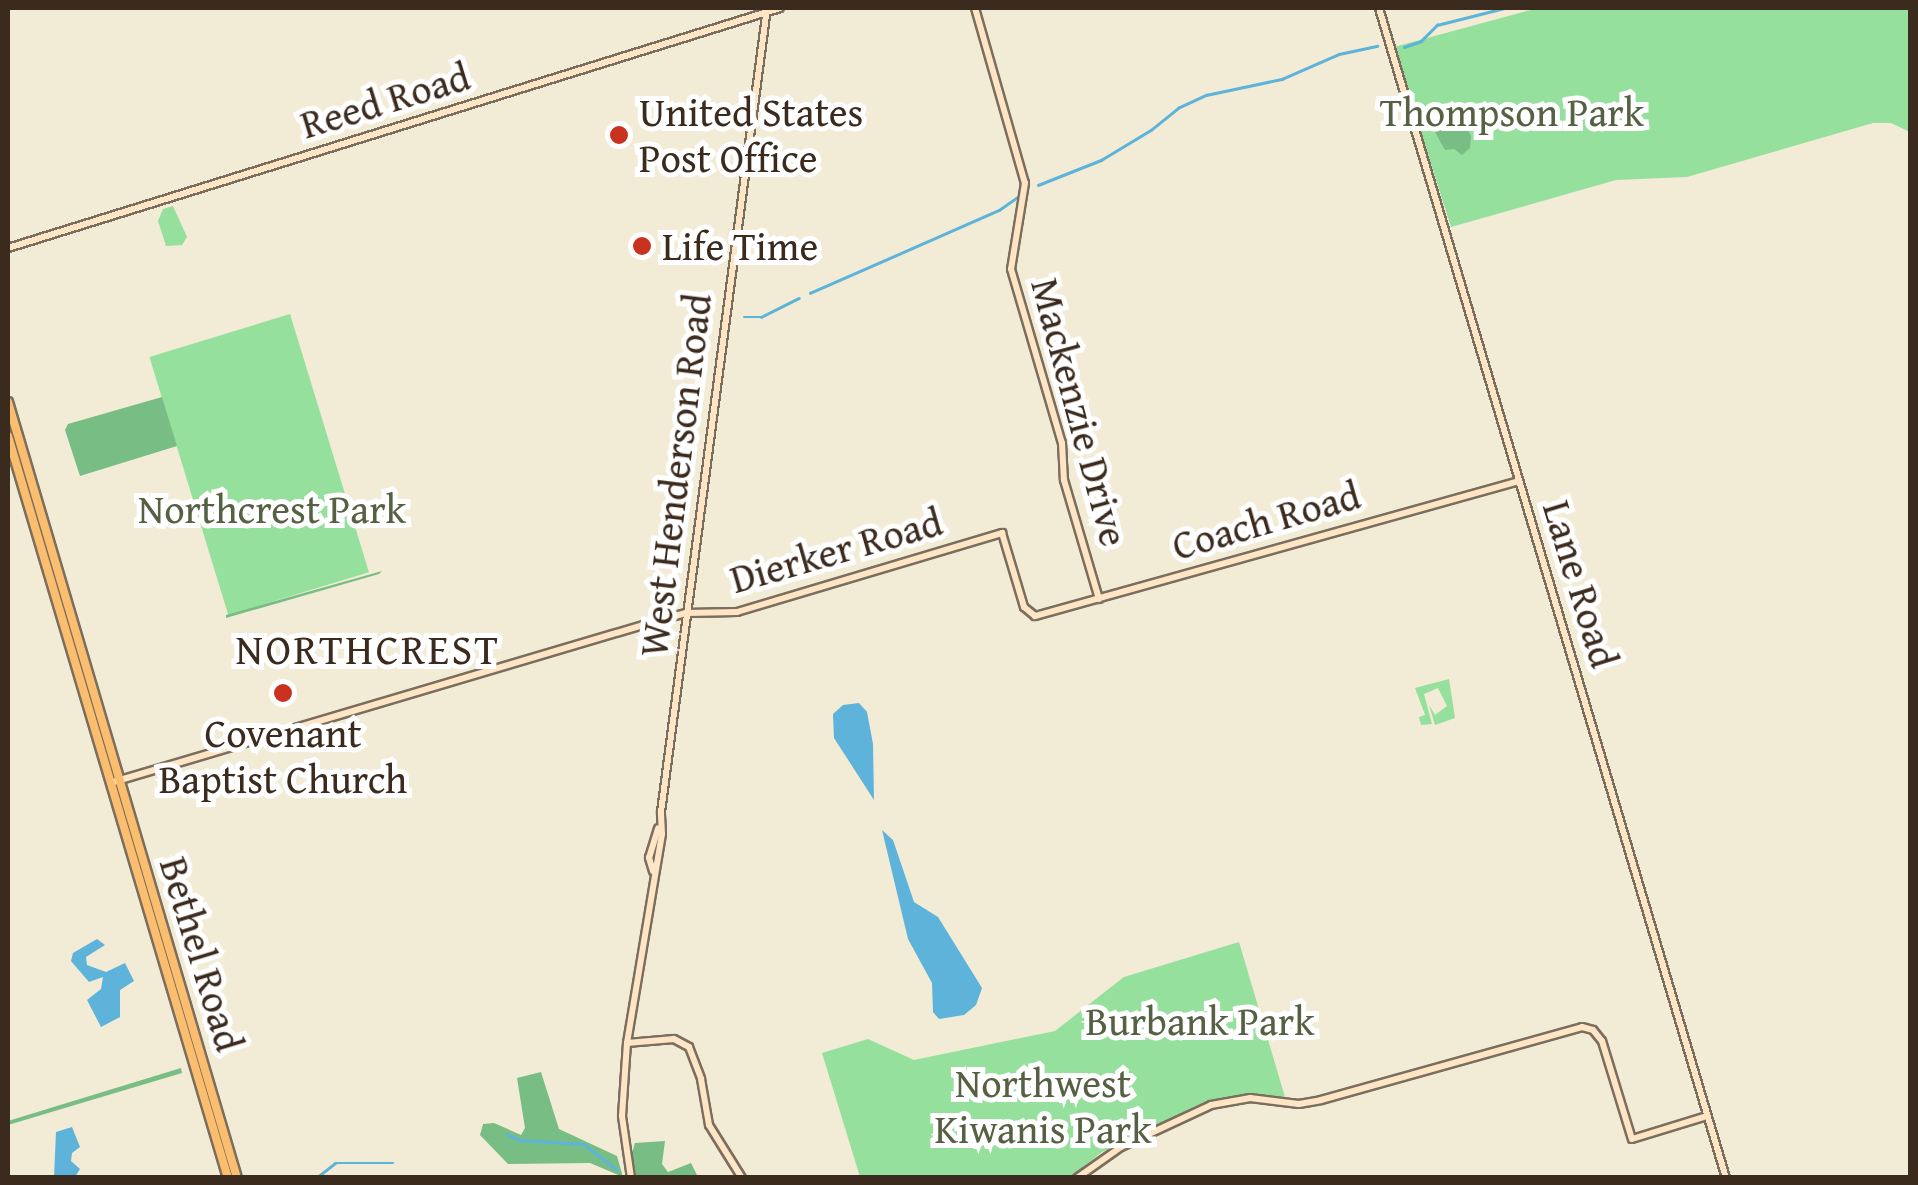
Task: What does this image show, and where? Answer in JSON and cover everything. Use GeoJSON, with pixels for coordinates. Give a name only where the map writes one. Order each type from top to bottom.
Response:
{"type":"FeatureCollection","features":[{"type":"Feature","properties":{"kind":"main road","name":"Bethel Road"},"geometry":{"type":"LineString","coordinates":[[8,402],[228,1178]]}},
{"type":"Feature","properties":{"kind":"main road","name":"Bethel Road"},"geometry":{"type":"LineString","coordinates":[[8,436],[237,1178]]}},
{"type":"Feature","properties":{"kind":"street","name":"Reed Road"},"geometry":{"type":"LineString","coordinates":[[8,248],[765,9],[780,8]]}},
{"type":"Feature","properties":{"kind":"street","name":"Mackenzie Drive"},"geometry":{"type":"LineString","coordinates":[[975,8],[1025,182],[1011,268],[1062,442],[1064,480],[1099,599]]}},
{"type":"Feature","properties":{"kind":"street","name":"Lane Road"},"geometry":{"type":"LineString","coordinates":[[1379,8],[1726,1178]]}},
{"type":"Feature","properties":{"kind":"street","name":"West Henderson Road"},"geometry":{"type":"LineString","coordinates":[[631,1178],[622,1116],[627,1043],[653,872],[649,858],[659,827],[765,9]]}},
{"type":"Feature","properties":{"kind":"street","name":"Coach Road"},"geometry":{"type":"LineString","coordinates":[[1030,615],[1519,481]]}},
{"type":"Feature","properties":{"kind":"street","name":"Dierker Road"},"geometry":{"type":"LineString","coordinates":[[115,782],[686,613],[740,611],[1002,533],[1030,615]]}},
{"type":"Feature","properties":{"kind":"street"},"geometry":{"type":"LineString","coordinates":[[1077,1178],[1121,1148],[1211,1105],[1250,1098],[1299,1104],[1321,1100],[1573,1028],[1596,1033],[1632,1139],[1707,1116]]}},
{"type":"Feature","properties":{"kind":"street"},"geometry":{"type":"LineString","coordinates":[[627,1043],[674,1039],[689,1047],[702,1079],[709,1124],[742,1178]]}},
{"type":"Feature","properties":{"kind":"green space","name":"Thompson Park"},"geometry":{"type":"Polygon","coordinates":[[[1538,8],[1910,8],[1910,132],[1891,123],[1873,123],[1687,177],[1616,180],[1451,227],[1394,47],[1538,8]]]}},
{"type":"Feature","properties":{"kind":"green space"},"geometry":{"type":"Polygon","coordinates":[[[1449,115],[1461,118],[1471,136],[1470,148],[1462,155],[1454,149],[1445,150],[1435,132],[1449,115]]]}},
{"type":"Feature","properties":{"kind":"green space"},"geometry":{"type":"Polygon","coordinates":[[[173,206],[187,237],[182,245],[166,246],[158,221],[163,209],[173,206]]]}},
{"type":"Feature","properties":{"kind":"green space","name":"Northcrest Park"},"geometry":{"type":"Polygon","coordinates":[[[290,314],[369,572],[228,615],[149,357],[290,314]]]}},
{"type":"Feature","properties":{"kind":"green space"},"geometry":{"type":"Polygon","coordinates":[[[162,397],[177,446],[80,476],[65,430],[68,424],[162,397]]]}},
{"type":"Feature","properties":{"kind":"green space"},"geometry":{"type":"Polygon","coordinates":[[[382,571],[379,574],[226,618],[226,615],[382,571]]]}},
{"type":"Feature","properties":{"kind":"green space"},"geometry":{"type":"Polygon","coordinates":[[[1449,679],[1455,718],[1435,725],[1429,705],[1435,715],[1447,706],[1438,688],[1424,694],[1432,724],[1421,725],[1419,717],[1425,715],[1415,688],[1449,679]]]}},
{"type":"Feature","properties":{"kind":"green space","name":"Northwest Kiwanis Park"},"geometry":{"type":"Polygon","coordinates":[[[1239,942],[1285,1097],[1251,1094],[1200,1104],[1102,1152],[1070,1177],[860,1177],[822,1053],[868,1039],[914,1060],[1055,1031],[1124,977],[1239,942]]]}},
{"type":"Feature","properties":{"kind":"green space"},"geometry":{"type":"Polygon","coordinates":[[[181,1068],[182,1073],[8,1125],[8,1121],[181,1068]]]}},
{"type":"Feature","properties":{"kind":"green space"},"geometry":{"type":"Polygon","coordinates":[[[541,1072],[559,1129],[617,1156],[623,1177],[590,1163],[508,1164],[480,1135],[483,1124],[494,1123],[521,1135],[525,1128],[517,1078],[541,1072]]]}},
{"type":"Feature","properties":{"kind":"green space"},"geometry":{"type":"Polygon","coordinates":[[[665,1141],[662,1164],[668,1172],[691,1163],[698,1177],[636,1177],[632,1153],[635,1143],[665,1141]]]}},
{"type":"Feature","properties":{"kind":"water"},"geometry":{"type":"Polygon","coordinates":[[[859,703],[867,712],[873,744],[874,800],[834,738],[833,714],[843,705],[859,703]]]}},
{"type":"Feature","properties":{"kind":"water"},"geometry":{"type":"Polygon","coordinates":[[[882,830],[893,840],[914,902],[938,917],[982,988],[976,1005],[964,1015],[939,1019],[933,1012],[932,983],[908,939],[882,830]]]}},
{"type":"Feature","properties":{"kind":"water"},"geometry":{"type":"Polygon","coordinates":[[[97,939],[105,945],[86,957],[87,965],[106,972],[125,963],[134,981],[120,990],[120,1017],[101,1027],[87,1000],[101,989],[103,977],[89,982],[71,961],[73,953],[97,939]]]}},
{"type":"Feature","properties":{"kind":"water"},"geometry":{"type":"Polygon","coordinates":[[[72,1127],[80,1147],[72,1153],[71,1161],[80,1169],[75,1177],[54,1177],[56,1132],[72,1127]]]}},
{"type":"Feature","properties":{"kind":"waterway"},"geometry":{"type":"LineString","coordinates":[[1404,47],[1421,41],[1437,25],[1504,8]]}},
{"type":"Feature","properties":{"kind":"waterway"},"geometry":{"type":"LineString","coordinates":[[1038,185],[1101,160],[1151,130],[1178,108],[1206,95],[1282,79],[1339,54],[1377,46]]}},
{"type":"Feature","properties":{"kind":"waterway"},"geometry":{"type":"LineString","coordinates":[[810,293],[999,210],[1016,198]]}},
{"type":"Feature","properties":{"kind":"waterway"},"geometry":{"type":"LineString","coordinates":[[744,317],[761,317],[799,298]]}},
{"type":"Feature","properties":{"kind":"waterway"},"geometry":{"type":"LineString","coordinates":[[507,1134],[520,1140],[584,1144],[616,1169]]}},
{"type":"Feature","properties":{"kind":"waterway"},"geometry":{"type":"LineString","coordinates":[[316,1178],[335,1163],[393,1163]]}},
{"type":"Feature","properties":{"kind":"place","name":"United States Post Office"},"geometry":{"type":"Point","coordinates":[619,135]}},
{"type":"Feature","properties":{"kind":"place","name":"Life Time"},"geometry":{"type":"Point","coordinates":[642,246]}},
{"type":"Feature","properties":{"kind":"place","name":"Covenant Baptist Church"},"geometry":{"type":"Point","coordinates":[283,693]}},
{"type":"Feature","properties":{"kind":"district","name":"NORTHCREST"},"geometry":{"type":"Point","coordinates":[368,649]}},
{"type":"Feature","properties":{"kind":"park label","name":"Burbank Park"},"geometry":{"type":"Point","coordinates":[1200,1021]}}]}
